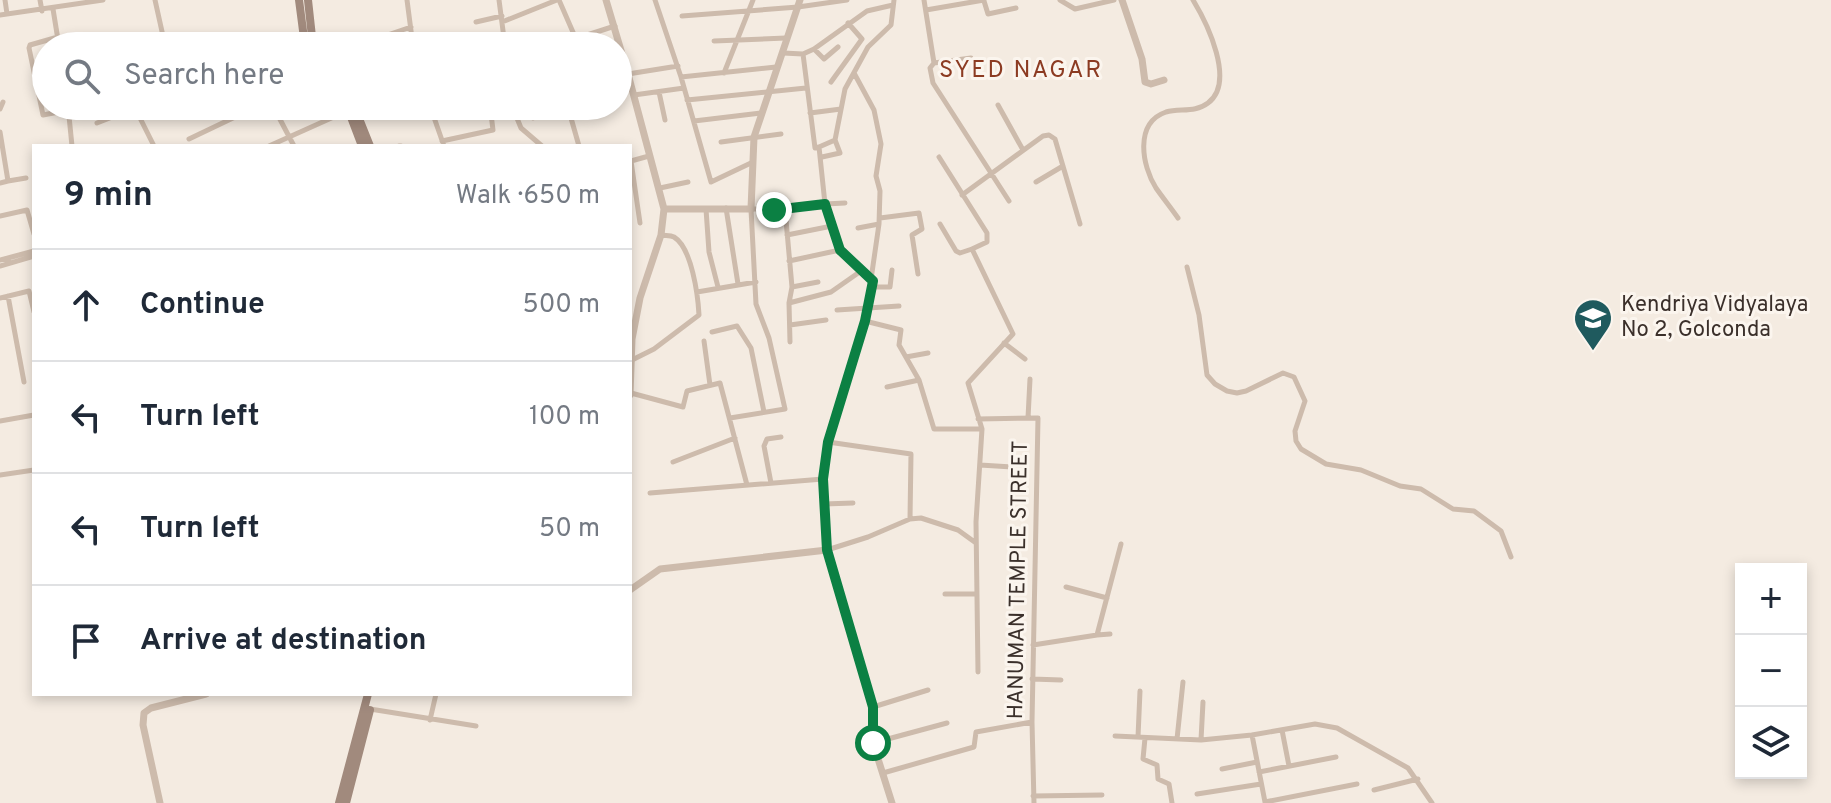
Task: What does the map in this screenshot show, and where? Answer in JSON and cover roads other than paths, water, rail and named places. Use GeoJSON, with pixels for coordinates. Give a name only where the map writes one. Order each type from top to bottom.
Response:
{"type":"FeatureCollection","features":[{"type":"Feature","properties":{"kind":"main road"},"geometry":{"type":"LineString","coordinates":[[299,0],[303,32]]}},
{"type":"Feature","properties":{"kind":"main road"},"geometry":{"type":"LineString","coordinates":[[308,0],[311,32]]}},
{"type":"Feature","properties":{"kind":"main road"},"geometry":{"type":"LineString","coordinates":[[353,120],[361,144]]}},
{"type":"Feature","properties":{"kind":"main road"},"geometry":{"type":"LineString","coordinates":[[356,120],[369,144]]}},
{"type":"Feature","properties":{"kind":"main road"},"geometry":{"type":"LineString","coordinates":[[339,803],[370,696]]}},
{"type":"Feature","properties":{"kind":"main road"},"geometry":{"type":"LineString","coordinates":[[346,803],[371,696]]}},
{"type":"Feature","properties":{"kind":"street"},"geometry":{"type":"LineString","coordinates":[[5,0],[4,15],[103,0]]}},
{"type":"Feature","properties":{"kind":"street"},"geometry":{"type":"LineString","coordinates":[[40,0],[42,11]]}},
{"type":"Feature","properties":{"kind":"street"},"geometry":{"type":"LineString","coordinates":[[155,0],[162,32]]}},
{"type":"Feature","properties":{"kind":"street"},"geometry":{"type":"LineString","coordinates":[[407,0],[412,32]]}},
{"type":"Feature","properties":{"kind":"street"},"geometry":{"type":"LineString","coordinates":[[499,0],[503,32]]}},
{"type":"Feature","properties":{"kind":"street"},"geometry":{"type":"LineString","coordinates":[[476,22],[502,19],[558,0],[573,32]]}},
{"type":"Feature","properties":{"kind":"street"},"geometry":{"type":"LineString","coordinates":[[606,0],[617,32]]}},
{"type":"Feature","properties":{"kind":"street"},"geometry":{"type":"LineString","coordinates":[[655,0],[678,66],[711,182],[753,162]]}},
{"type":"Feature","properties":{"kind":"street"},"geometry":{"type":"LineString","coordinates":[[724,73],[753,0]]}},
{"type":"Feature","properties":{"kind":"street"},"geometry":{"type":"LineString","coordinates":[[682,16],[847,0]]}},
{"type":"Feature","properties":{"kind":"street"},"geometry":{"type":"LineString","coordinates":[[877,0],[879,8]]}},
{"type":"Feature","properties":{"kind":"street"},"geometry":{"type":"LineString","coordinates":[[924,0],[934,63]]}},
{"type":"Feature","properties":{"kind":"street"},"geometry":{"type":"LineString","coordinates":[[926,10],[984,0],[988,14],[1016,8]]}},
{"type":"Feature","properties":{"kind":"street"},"geometry":{"type":"LineString","coordinates":[[1060,0],[1075,9],[1114,0]]}},
{"type":"Feature","properties":{"kind":"street"},"geometry":{"type":"LineString","coordinates":[[1122,0],[1142,59],[1145,82],[1151,84],[1164,80]]}},
{"type":"Feature","properties":{"kind":"street"},"geometry":{"type":"LineString","coordinates":[[1178,218],[1149,175],[1143,147],[1145,131],[1155,118],[1165,112],[1202,106],[1209,102],[1217,89],[1220,64],[1193,0]]}},
{"type":"Feature","properties":{"kind":"street"},"geometry":{"type":"LineString","coordinates":[[782,53],[803,54],[814,49],[867,11],[894,2],[891,25],[868,47],[845,89],[835,140],[840,153],[822,157]]}},
{"type":"Feature","properties":{"kind":"street"},"geometry":{"type":"LineString","coordinates":[[730,418],[785,409],[769,338],[756,304],[751,209],[754,137],[799,4]]}},
{"type":"Feature","properties":{"kind":"street"},"geometry":{"type":"LineString","coordinates":[[53,9],[57,32]]}},
{"type":"Feature","properties":{"kind":"street"},"geometry":{"type":"LineString","coordinates":[[831,82],[862,39],[848,23]]}},
{"type":"Feature","properties":{"kind":"street"},"geometry":{"type":"LineString","coordinates":[[597,32],[615,26]]}},
{"type":"Feature","properties":{"kind":"street"},"geometry":{"type":"LineString","coordinates":[[396,32],[411,27]]}},
{"type":"Feature","properties":{"kind":"street"},"geometry":{"type":"LineString","coordinates":[[714,41],[786,38]]}},
{"type":"Feature","properties":{"kind":"street"},"geometry":{"type":"LineString","coordinates":[[814,49],[824,59],[838,47]]}},
{"type":"Feature","properties":{"kind":"street"},"geometry":{"type":"LineString","coordinates":[[803,54],[815,148],[835,140]]}},
{"type":"Feature","properties":{"kind":"street"},"geometry":{"type":"LineString","coordinates":[[971,58],[934,63],[930,68],[933,83],[1009,201]]}},
{"type":"Feature","properties":{"kind":"street"},"geometry":{"type":"LineString","coordinates":[[632,73],[678,66]]}},
{"type":"Feature","properties":{"kind":"street"},"geometry":{"type":"LineString","coordinates":[[681,77],[776,67]]}},
{"type":"Feature","properties":{"kind":"street"},"geometry":{"type":"LineString","coordinates":[[854,73],[874,110],[881,144],[876,176],[880,191],[880,221],[865,321],[828,442],[823,479],[824,504],[827,550],[873,707],[873,743],[892,803]]}},
{"type":"Feature","properties":{"kind":"street"},"geometry":{"type":"LineString","coordinates":[[632,88],[664,209],[661,235],[633,324],[632,360],[654,349],[699,315],[697,292],[685,252],[674,237],[661,235]]}},
{"type":"Feature","properties":{"kind":"street"},"geometry":{"type":"LineString","coordinates":[[634,95],[684,88]]}},
{"type":"Feature","properties":{"kind":"street"},"geometry":{"type":"LineString","coordinates":[[687,100],[806,88]]}},
{"type":"Feature","properties":{"kind":"street"},"geometry":{"type":"LineString","coordinates":[[659,92],[665,120]]}},
{"type":"Feature","properties":{"kind":"street"},"geometry":{"type":"LineString","coordinates":[[0,109],[3,102]]}},
{"type":"Feature","properties":{"kind":"street"},"geometry":{"type":"LineString","coordinates":[[998,105],[1023,150]]}},
{"type":"Feature","properties":{"kind":"street"},"geometry":{"type":"LineString","coordinates":[[810,113],[841,109]]}},
{"type":"Feature","properties":{"kind":"street"},"geometry":{"type":"LineString","coordinates":[[694,121],[761,113]]}},
{"type":"Feature","properties":{"kind":"street"},"geometry":{"type":"LineString","coordinates":[[69,120],[72,144]]}},
{"type":"Feature","properties":{"kind":"street"},"geometry":{"type":"LineString","coordinates":[[97,123],[104,120]]}},
{"type":"Feature","properties":{"kind":"street"},"geometry":{"type":"LineString","coordinates":[[141,120],[153,144]]}},
{"type":"Feature","properties":{"kind":"street"},"geometry":{"type":"LineString","coordinates":[[189,139],[229,120]]}},
{"type":"Feature","properties":{"kind":"street"},"geometry":{"type":"LineString","coordinates":[[281,120],[293,144]]}},
{"type":"Feature","properties":{"kind":"street"},"geometry":{"type":"LineString","coordinates":[[274,144],[325,120]]}},
{"type":"Feature","properties":{"kind":"street"},"geometry":{"type":"LineString","coordinates":[[435,120],[443,144],[493,130],[492,120]]}},
{"type":"Feature","properties":{"kind":"street"},"geometry":{"type":"LineString","coordinates":[[518,120],[521,128],[540,144]]}},
{"type":"Feature","properties":{"kind":"street"},"geometry":{"type":"LineString","coordinates":[[572,120],[578,144]]}},
{"type":"Feature","properties":{"kind":"street"},"geometry":{"type":"LineString","coordinates":[[0,132],[8,181]]}},
{"type":"Feature","properties":{"kind":"street"},"geometry":{"type":"LineString","coordinates":[[721,142],[781,134]]}},
{"type":"Feature","properties":{"kind":"street"},"geometry":{"type":"LineString","coordinates":[[962,195],[1043,136],[1049,135],[1055,139],[1080,224]]}},
{"type":"Feature","properties":{"kind":"street"},"geometry":{"type":"LineString","coordinates":[[819,147],[825,204],[840,250],[872,284],[890,287],[892,270]]}},
{"type":"Feature","properties":{"kind":"street"},"geometry":{"type":"LineString","coordinates":[[632,161],[649,156]]}},
{"type":"Feature","properties":{"kind":"street"},"geometry":{"type":"LineString","coordinates":[[939,157],[988,238],[987,242],[960,253],[940,224]]}},
{"type":"Feature","properties":{"kind":"street"},"geometry":{"type":"LineString","coordinates":[[1036,182],[1063,166]]}},
{"type":"Feature","properties":{"kind":"street"},"geometry":{"type":"LineString","coordinates":[[632,174],[640,223]]}},
{"type":"Feature","properties":{"kind":"street"},"geometry":{"type":"LineString","coordinates":[[0,183],[26,178]]}},
{"type":"Feature","properties":{"kind":"street"},"geometry":{"type":"LineString","coordinates":[[660,188],[688,182]]}},
{"type":"Feature","properties":{"kind":"street"},"geometry":{"type":"LineString","coordinates":[[664,209],[785,209],[845,203]]}},
{"type":"Feature","properties":{"kind":"street"},"geometry":{"type":"LineString","coordinates":[[706,208],[709,252],[718,287]]}},
{"type":"Feature","properties":{"kind":"street"},"geometry":{"type":"LineString","coordinates":[[726,208],[738,284]]}},
{"type":"Feature","properties":{"kind":"street"},"geometry":{"type":"LineString","coordinates":[[785,209],[792,287],[789,303],[790,342]]}},
{"type":"Feature","properties":{"kind":"street"},"geometry":{"type":"LineString","coordinates":[[0,216],[27,210],[32,227]]}},
{"type":"Feature","properties":{"kind":"street"},"geometry":{"type":"LineString","coordinates":[[858,228],[919,213],[922,229],[912,235],[918,274]]}},
{"type":"Feature","properties":{"kind":"street"},"geometry":{"type":"LineString","coordinates":[[787,235],[832,226]]}},
{"type":"Feature","properties":{"kind":"street"},"geometry":{"type":"LineString","coordinates":[[972,249],[1013,334],[968,383],[982,429],[976,543],[978,672]]}},
{"type":"Feature","properties":{"kind":"street"},"geometry":{"type":"LineString","coordinates":[[789,261],[840,250]]}},
{"type":"Feature","properties":{"kind":"street"},"geometry":{"type":"LineString","coordinates":[[0,263],[32,254]]}},
{"type":"Feature","properties":{"kind":"street"},"geometry":{"type":"LineString","coordinates":[[1187,267],[1199,315],[1207,375],[1215,384],[1237,393],[1283,373],[1294,377],[1305,401],[1295,431],[1301,449],[1326,464],[1361,470],[1400,486],[1421,489],[1453,509],[1474,511],[1501,531],[1511,557]]}},
{"type":"Feature","properties":{"kind":"street"},"geometry":{"type":"LineString","coordinates":[[789,303],[831,292],[861,271]]}},
{"type":"Feature","properties":{"kind":"street"},"geometry":{"type":"LineString","coordinates":[[697,292],[756,282]]}},
{"type":"Feature","properties":{"kind":"street"},"geometry":{"type":"LineString","coordinates":[[792,287],[818,282]]}},
{"type":"Feature","properties":{"kind":"street"},"geometry":{"type":"LineString","coordinates":[[0,298],[29,291],[32,304]]}},
{"type":"Feature","properties":{"kind":"street"},"geometry":{"type":"LineString","coordinates":[[8,296],[24,382]]}},
{"type":"Feature","properties":{"kind":"street"},"geometry":{"type":"LineString","coordinates":[[632,298],[640,298]]}},
{"type":"Feature","properties":{"kind":"street"},"geometry":{"type":"LineString","coordinates":[[837,310],[899,306]]}},
{"type":"Feature","properties":{"kind":"street"},"geometry":{"type":"LineString","coordinates":[[790,325],[826,320]]}},
{"type":"Feature","properties":{"kind":"street"},"geometry":{"type":"LineString","coordinates":[[865,321],[901,330],[898,343],[919,380],[934,429],[982,429]]}},
{"type":"Feature","properties":{"kind":"street"},"geometry":{"type":"LineString","coordinates":[[712,332],[737,326],[751,348],[764,412]]}},
{"type":"Feature","properties":{"kind":"street"},"geometry":{"type":"LineString","coordinates":[[704,341],[710,385]]}},
{"type":"Feature","properties":{"kind":"street"},"geometry":{"type":"LineString","coordinates":[[1004,343],[1025,359]]}},
{"type":"Feature","properties":{"kind":"street"},"geometry":{"type":"LineString","coordinates":[[906,357],[928,353]]}},
{"type":"Feature","properties":{"kind":"street"},"geometry":{"type":"LineString","coordinates":[[1028,418],[1030,379]]}},
{"type":"Feature","properties":{"kind":"street"},"geometry":{"type":"LineString","coordinates":[[887,387],[919,380]]}},
{"type":"Feature","properties":{"kind":"street"},"geometry":{"type":"LineString","coordinates":[[632,394],[683,407],[687,391],[720,383],[747,485]]}},
{"type":"Feature","properties":{"kind":"street"},"geometry":{"type":"LineString","coordinates":[[0,421],[32,415]]}},
{"type":"Feature","properties":{"kind":"street","name":"HANUMAN TEMPLE STREET"},"geometry":{"type":"LineString","coordinates":[[978,419],[1038,418],[1032,679],[1034,800]]}},
{"type":"Feature","properties":{"kind":"street"},"geometry":{"type":"LineString","coordinates":[[771,483],[764,446],[767,439],[781,437]]}},
{"type":"Feature","properties":{"kind":"street"},"geometry":{"type":"LineString","coordinates":[[673,462],[735,438]]}},
{"type":"Feature","properties":{"kind":"street"},"geometry":{"type":"LineString","coordinates":[[828,442],[911,454],[910,519]]}},
{"type":"Feature","properties":{"kind":"street"},"geometry":{"type":"LineString","coordinates":[[980,465],[1012,467]]}},
{"type":"Feature","properties":{"kind":"street"},"geometry":{"type":"LineString","coordinates":[[0,475],[32,470]]}},
{"type":"Feature","properties":{"kind":"street"},"geometry":{"type":"LineString","coordinates":[[650,493],[823,479]]}},
{"type":"Feature","properties":{"kind":"street"},"geometry":{"type":"LineString","coordinates":[[824,504],[853,503]]}},
{"type":"Feature","properties":{"kind":"street"},"geometry":{"type":"LineString","coordinates":[[632,589],[660,569],[827,550],[910,519],[921,518],[949,526],[976,543]]}},
{"type":"Feature","properties":{"kind":"street"},"geometry":{"type":"LineString","coordinates":[[1097,635],[1121,544]]}},
{"type":"Feature","properties":{"kind":"street"},"geometry":{"type":"LineString","coordinates":[[1066,587],[1107,598]]}},
{"type":"Feature","properties":{"kind":"street"},"geometry":{"type":"LineString","coordinates":[[945,594],[977,594]]}},
{"type":"Feature","properties":{"kind":"street"},"geometry":{"type":"LineString","coordinates":[[1033,645],[1110,634]]}},
{"type":"Feature","properties":{"kind":"street"},"geometry":{"type":"LineString","coordinates":[[1032,679],[1061,680]]}},
{"type":"Feature","properties":{"kind":"street"},"geometry":{"type":"LineString","coordinates":[[1177,739],[1183,682]]}},
{"type":"Feature","properties":{"kind":"street"},"geometry":{"type":"LineString","coordinates":[[873,707],[928,690]]}},
{"type":"Feature","properties":{"kind":"street"},"geometry":{"type":"LineString","coordinates":[[1140,691],[1143,759],[1157,765],[1158,779],[1169,784],[1172,803]]}},
{"type":"Feature","properties":{"kind":"street"},"geometry":{"type":"LineString","coordinates":[[160,803],[143,725],[144,713],[151,708],[198,696]]}},
{"type":"Feature","properties":{"kind":"street"},"geometry":{"type":"LineString","coordinates":[[430,720],[436,696]]}},
{"type":"Feature","properties":{"kind":"street"},"geometry":{"type":"LineString","coordinates":[[1201,740],[1203,702]]}},
{"type":"Feature","properties":{"kind":"street"},"geometry":{"type":"LineString","coordinates":[[370,709],[476,726]]}},
{"type":"Feature","properties":{"kind":"street"},"geometry":{"type":"LineString","coordinates":[[882,773],[974,747],[976,732],[1032,722]]}},
{"type":"Feature","properties":{"kind":"street"},"geometry":{"type":"LineString","coordinates":[[873,743],[947,723]]}},
{"type":"Feature","properties":{"kind":"street"},"geometry":{"type":"LineString","coordinates":[[1115,736],[1201,740],[1315,724],[1337,728],[1408,768],[1432,803]]}},
{"type":"Feature","properties":{"kind":"street"},"geometry":{"type":"LineString","coordinates":[[1282,730],[1289,766]]}},
{"type":"Feature","properties":{"kind":"street"},"geometry":{"type":"LineString","coordinates":[[1252,735],[1265,803],[1357,784]]}},
{"type":"Feature","properties":{"kind":"street"},"geometry":{"type":"LineString","coordinates":[[1259,772],[1336,757]]}},
{"type":"Feature","properties":{"kind":"street"},"geometry":{"type":"LineString","coordinates":[[1222,769],[1257,762]]}},
{"type":"Feature","properties":{"kind":"street"},"geometry":{"type":"LineString","coordinates":[[1374,790],[1418,779]]}},
{"type":"Feature","properties":{"kind":"street"},"geometry":{"type":"LineString","coordinates":[[1197,794],[1261,784]]}},
{"type":"Feature","properties":{"kind":"street"},"geometry":{"type":"LineString","coordinates":[[1034,800],[1102,795]]}},
{"type":"Feature","properties":{"kind":"place","name":"Kendriya Vidyalaya No 2, Golconda"},"geometry":{"type":"Point","coordinates":[1593,352]}},
{"type":"Feature","properties":{"kind":"district","name":"SYED NAGAR"},"geometry":{"type":"Point","coordinates":[1021,71]}}]}
